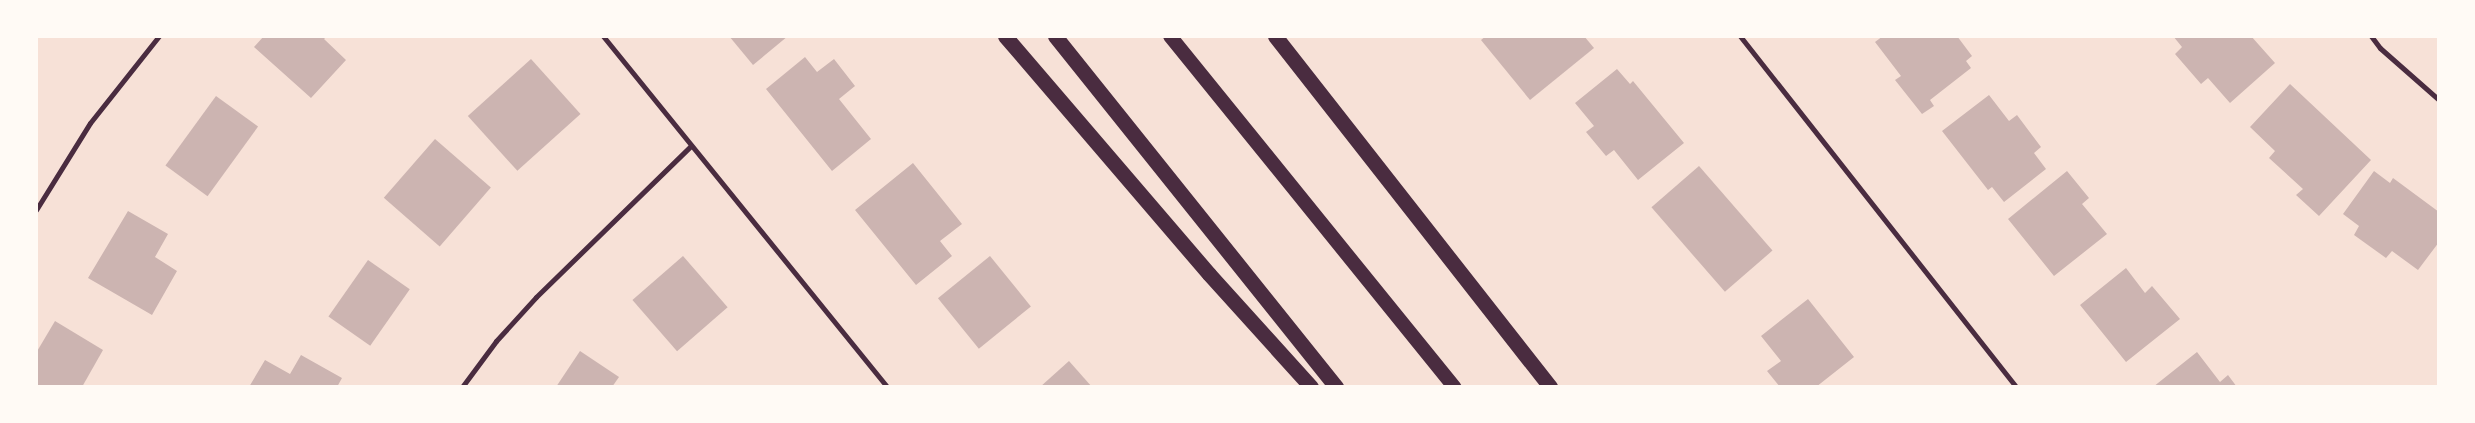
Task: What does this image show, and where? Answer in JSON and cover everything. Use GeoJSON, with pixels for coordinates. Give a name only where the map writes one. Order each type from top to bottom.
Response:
{"type":"FeatureCollection","features":[{"type":"Feature","properties":{"kind":"highway"},"geometry":{"type":"LineString","coordinates":[[1005,36],[1209,274],[1311,387]]}},
{"type":"Feature","properties":{"kind":"highway"},"geometry":{"type":"LineString","coordinates":[[1055,36],[1336,387]]}},
{"type":"Feature","properties":{"kind":"highway"},"geometry":{"type":"LineString","coordinates":[[1170,36],[1454,387]]}},
{"type":"Feature","properties":{"kind":"highway"},"geometry":{"type":"LineString","coordinates":[[1275,36],[1550,387]]}},
{"type":"Feature","properties":{"kind":"street"},"geometry":{"type":"LineString","coordinates":[[36,210],[90,123],[159,36]]}},
{"type":"Feature","properties":{"kind":"street"},"geometry":{"type":"LineString","coordinates":[[603,36],[887,387]]}},
{"type":"Feature","properties":{"kind":"street"},"geometry":{"type":"LineString","coordinates":[[1740,36],[2016,387]]}},
{"type":"Feature","properties":{"kind":"street"},"geometry":{"type":"LineString","coordinates":[[2371,36],[2380,48],[2439,100]]}},
{"type":"Feature","properties":{"kind":"street"},"geometry":{"type":"LineString","coordinates":[[462,387],[496,341],[536,296],[691,146]]}},
{"type":"Feature","properties":{"kind":"building"},"geometry":{"type":"Polygon","coordinates":[[[264,36],[327,36],[324,39],[346,60],[311,98],[254,47],[264,36]]]}},
{"type":"Feature","properties":{"kind":"building"},"geometry":{"type":"Polygon","coordinates":[[[729,36],[788,36],[753,65],[729,36]]]}},
{"type":"Feature","properties":{"kind":"building"},"geometry":{"type":"Polygon","coordinates":[[[1486,36],[1584,36],[1594,48],[1530,100],[1481,40],[1486,36]]]}},
{"type":"Feature","properties":{"kind":"building"},"geometry":{"type":"Polygon","coordinates":[[[1883,36],[1957,36],[1972,56],[1966,61],[1971,68],[1930,100],[1934,106],[1922,114],[1895,80],[1901,76],[1875,42],[1883,36]]]}},
{"type":"Feature","properties":{"kind":"building"},"geometry":{"type":"Polygon","coordinates":[[[2173,36],[2251,36],[2275,63],[2230,103],[2208,78],[2201,84],[2175,54],[2182,47],[2173,36]]]}},
{"type":"Feature","properties":{"kind":"building"},"geometry":{"type":"Polygon","coordinates":[[[805,57],[817,72],[834,59],[855,86],[839,99],[871,139],[832,171],[766,89],[805,57]]]}},
{"type":"Feature","properties":{"kind":"building"},"geometry":{"type":"Polygon","coordinates":[[[531,59],[581,114],[517,171],[468,116],[531,59]]]}},
{"type":"Feature","properties":{"kind":"building"},"geometry":{"type":"Polygon","coordinates":[[[1617,69],[1630,84],[1633,81],[1684,143],[1638,180],[1614,150],[1606,156],[1586,132],[1594,126],[1575,103],[1617,69]]]}},
{"type":"Feature","properties":{"kind":"building"},"geometry":{"type":"Polygon","coordinates":[[[2290,84],[2371,160],[2319,216],[2296,195],[2303,189],[2269,158],[2275,151],[2250,127],[2290,84]]]}},
{"type":"Feature","properties":{"kind":"building"},"geometry":{"type":"Polygon","coordinates":[[[1989,95],[2009,121],[2017,115],[2041,147],[2034,153],[2046,169],[2004,202],[1992,187],[1988,190],[1942,131],[1989,95]]]}},
{"type":"Feature","properties":{"kind":"building"},"geometry":{"type":"Polygon","coordinates":[[[216,96],[258,127],[208,196],[165,166],[216,96]]]}},
{"type":"Feature","properties":{"kind":"building"},"geometry":{"type":"Polygon","coordinates":[[[435,139],[491,188],[440,246],[384,198],[435,139]]]}},
{"type":"Feature","properties":{"kind":"building"},"geometry":{"type":"Polygon","coordinates":[[[913,163],[962,224],[940,241],[952,256],[916,285],[855,210],[913,163]]]}},
{"type":"Feature","properties":{"kind":"building"},"geometry":{"type":"Polygon","coordinates":[[[1699,166],[1772,251],[1725,292],[1651,207],[1699,166]]]}},
{"type":"Feature","properties":{"kind":"building"},"geometry":{"type":"Polygon","coordinates":[[[2067,171],[2089,198],[2082,204],[2107,234],[2054,276],[2008,219],[2067,171]]]}},
{"type":"Feature","properties":{"kind":"building"},"geometry":{"type":"Polygon","coordinates":[[[2374,171],[2390,183],[2393,178],[2439,212],[2439,242],[2418,270],[2392,251],[2386,258],[2354,235],[2359,226],[2343,214],[2374,171]]]}},
{"type":"Feature","properties":{"kind":"building"},"geometry":{"type":"Polygon","coordinates":[[[128,211],[168,234],[155,257],[177,271],[152,315],[88,278],[128,211]]]}},
{"type":"Feature","properties":{"kind":"building"},"geometry":{"type":"Polygon","coordinates":[[[683,256],[728,307],[677,351],[632,300],[683,256]]]}},
{"type":"Feature","properties":{"kind":"building"},"geometry":{"type":"Polygon","coordinates":[[[990,256],[1031,307],[979,349],[938,298],[990,256]]]}},
{"type":"Feature","properties":{"kind":"building"},"geometry":{"type":"Polygon","coordinates":[[[368,260],[410,289],[370,346],[328,317],[368,260]]]}},
{"type":"Feature","properties":{"kind":"building"},"geometry":{"type":"Polygon","coordinates":[[[2126,268],[2145,293],[2152,286],[2180,319],[2126,362],[2080,305],[2126,268]]]}},
{"type":"Feature","properties":{"kind":"building"},"geometry":{"type":"Polygon","coordinates":[[[1808,299],[1854,357],[1816,387],[1780,387],[1767,371],[1781,361],[1761,336],[1808,299]]]}},
{"type":"Feature","properties":{"kind":"building"},"geometry":{"type":"Polygon","coordinates":[[[55,321],[103,350],[82,387],[36,387],[36,353],[55,321]]]}},
{"type":"Feature","properties":{"kind":"building"},"geometry":{"type":"Polygon","coordinates":[[[580,351],[619,377],[612,387],[556,387],[580,351]]]}},
{"type":"Feature","properties":{"kind":"building"},"geometry":{"type":"Polygon","coordinates":[[[2197,352],[2220,382],[2228,375],[2237,387],[2153,387],[2197,352]]]}},
{"type":"Feature","properties":{"kind":"building"},"geometry":{"type":"Polygon","coordinates":[[[301,355],[342,378],[337,387],[249,387],[265,360],[290,374],[301,355]]]}},
{"type":"Feature","properties":{"kind":"building"},"geometry":{"type":"Polygon","coordinates":[[[1069,361],[1092,387],[1040,387],[1069,361]]]}}]}
